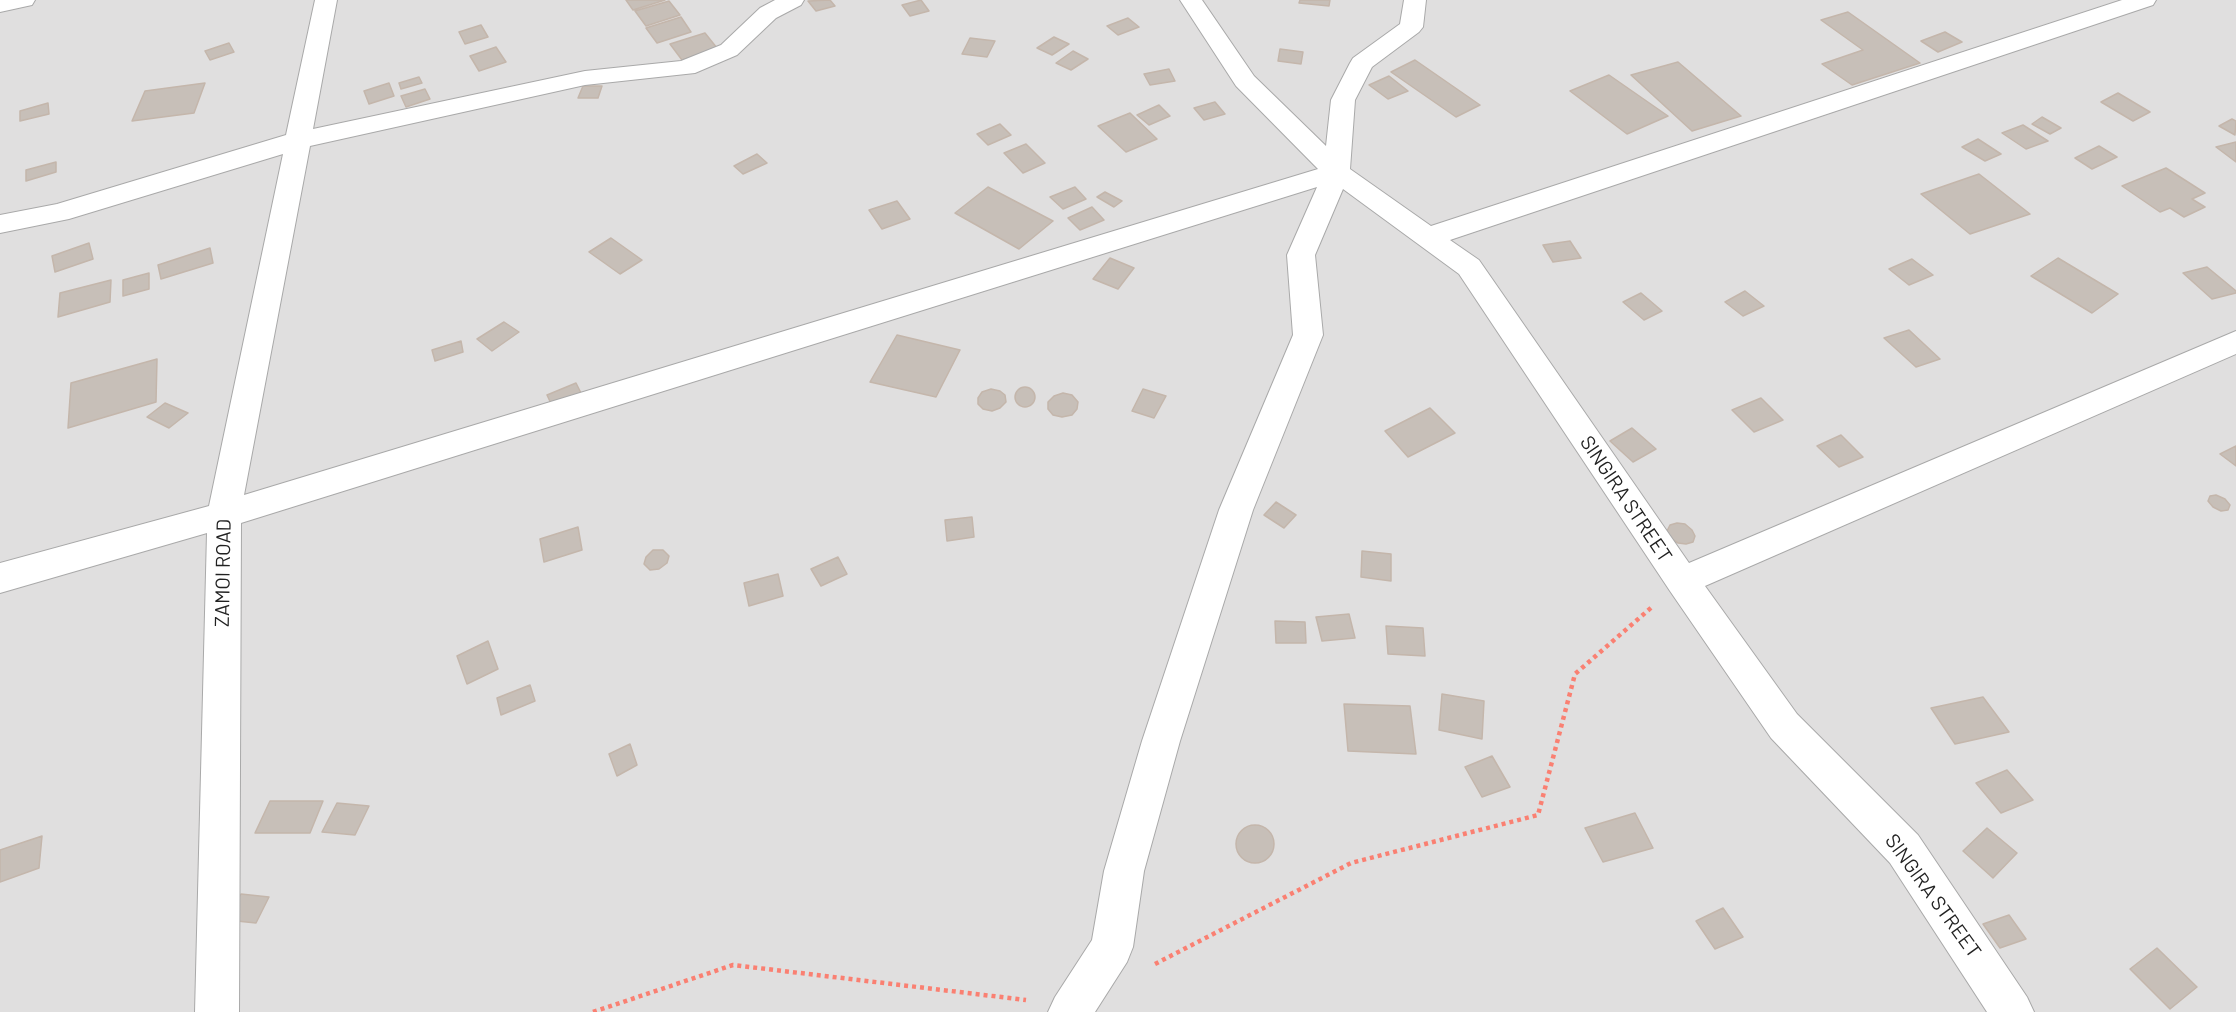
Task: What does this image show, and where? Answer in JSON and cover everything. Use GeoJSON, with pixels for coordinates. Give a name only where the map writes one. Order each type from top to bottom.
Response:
{"type":"FeatureCollection","features":[{"type":"Feature","properties":{"kind":"street"},"geometry":{"type":"LineString","coordinates":[[0,5],[24,0]]}},
{"type":"Feature","properties":{"kind":"street","name":"ZAMOI ROAD"},"geometry":{"type":"LineString","coordinates":[[217,1012],[224,515],[296,141],[326,0]]}},
{"type":"Feature","properties":{"kind":"street"},"geometry":{"type":"LineString","coordinates":[[0,224],[59,213],[296,141],[585,78],[686,68],[729,50],[768,13],[793,0]]}},
{"type":"Feature","properties":{"kind":"street","name":"SINGIRA STREET"},"geometry":{"type":"LineString","coordinates":[[1191,0],[1245,81],[1337,172],[1468,267],[1784,726],[1904,849],[2012,1012]]}},
{"type":"Feature","properties":{"kind":"street"},"geometry":{"type":"LineString","coordinates":[[1072,1009],[1112,947],[1124,872],[1161,741],[1236,510],[1308,335],[1301,255],[1337,172],[1343,99],[1362,63],[1411,27],[1415,0]]}},
{"type":"Feature","properties":{"kind":"street"},"geometry":{"type":"LineString","coordinates":[[1428,237],[2145,0]]}},
{"type":"Feature","properties":{"kind":"street"},"geometry":{"type":"LineString","coordinates":[[0,578],[224,515],[1337,172]]}},
{"type":"Feature","properties":{"kind":"street"},"geometry":{"type":"LineString","coordinates":[[1682,581],[2236,342]]}},
{"type":"Feature","properties":{"kind":"path"},"geometry":{"type":"LineString","coordinates":[[1145,969],[1351,863],[1538,815],[1575,674],[1682,581]]}},
{"type":"Feature","properties":{"kind":"path"},"geometry":{"type":"LineString","coordinates":[[593,1012],[733,965],[1072,1009]]}},
{"type":"Feature","properties":{"kind":"shaded area"},"geometry":{"type":"Polygon","coordinates":[[[0,0],[2236,0],[2236,1012],[0,1012],[0,0]]]}},
{"type":"Feature","properties":{"kind":"building"},"geometry":{"type":"Polygon","coordinates":[[[626,0],[665,0],[633,10],[626,0]]]}},
{"type":"Feature","properties":{"kind":"building"},"geometry":{"type":"Polygon","coordinates":[[[830,0],[835,6],[816,11],[808,1],[830,0]]]}},
{"type":"Feature","properties":{"kind":"building"},"geometry":{"type":"Polygon","coordinates":[[[921,0],[929,11],[910,16],[902,5],[921,0]]]}},
{"type":"Feature","properties":{"kind":"building"},"geometry":{"type":"Polygon","coordinates":[[[1300,0],[1330,0],[1329,6],[1299,3],[1300,0]]]}},
{"type":"Feature","properties":{"kind":"building"},"geometry":{"type":"Polygon","coordinates":[[[669,1],[680,15],[646,26],[635,11],[669,1]]]}},
{"type":"Feature","properties":{"kind":"building"},"geometry":{"type":"Polygon","coordinates":[[[1848,12],[1920,63],[1852,85],[1822,64],[1863,50],[1821,20],[1848,12]]]}},
{"type":"Feature","properties":{"kind":"building"},"geometry":{"type":"Polygon","coordinates":[[[681,17],[691,32],[657,43],[646,28],[681,17]]]}},
{"type":"Feature","properties":{"kind":"building"},"geometry":{"type":"Polygon","coordinates":[[[1128,18],[1139,27],[1118,35],[1107,26],[1128,18]]]}},
{"type":"Feature","properties":{"kind":"building"},"geometry":{"type":"Polygon","coordinates":[[[481,25],[488,37],[465,44],[459,32],[481,25]]]}},
{"type":"Feature","properties":{"kind":"building"},"geometry":{"type":"Polygon","coordinates":[[[1945,32],[1962,42],[1938,52],[1921,41],[1945,32]]]}},
{"type":"Feature","properties":{"kind":"building"},"geometry":{"type":"Polygon","coordinates":[[[705,33],[717,48],[682,60],[670,44],[705,33]]]}},
{"type":"Feature","properties":{"kind":"building"},"geometry":{"type":"Polygon","coordinates":[[[1054,37],[1069,44],[1052,55],[1037,48],[1054,37]]]}},
{"type":"Feature","properties":{"kind":"building"},"geometry":{"type":"Polygon","coordinates":[[[970,38],[995,41],[987,57],[962,54],[970,38]]]}},
{"type":"Feature","properties":{"kind":"building"},"geometry":{"type":"Polygon","coordinates":[[[229,43],[234,52],[210,60],[205,51],[229,43]]]}},
{"type":"Feature","properties":{"kind":"building"},"geometry":{"type":"Polygon","coordinates":[[[496,47],[506,62],[479,71],[470,56],[496,47]]]}},
{"type":"Feature","properties":{"kind":"building"},"geometry":{"type":"Polygon","coordinates":[[[1280,49],[1303,52],[1301,64],[1278,61],[1280,49]]]}},
{"type":"Feature","properties":{"kind":"building"},"geometry":{"type":"Polygon","coordinates":[[[1073,51],[1088,59],[1071,70],[1056,63],[1073,51]]]}},
{"type":"Feature","properties":{"kind":"building"},"geometry":{"type":"Polygon","coordinates":[[[1415,60],[1480,105],[1456,117],[1391,72],[1415,60]]]}},
{"type":"Feature","properties":{"kind":"building"},"geometry":{"type":"Polygon","coordinates":[[[1678,62],[1741,116],[1692,131],[1631,75],[1678,62]]]}},
{"type":"Feature","properties":{"kind":"building"},"geometry":{"type":"Polygon","coordinates":[[[1169,69],[1175,81],[1150,85],[1144,74],[1169,69]]]}},
{"type":"Feature","properties":{"kind":"building"},"geometry":{"type":"Polygon","coordinates":[[[1609,75],[1668,116],[1627,134],[1570,91],[1609,75]]]}},
{"type":"Feature","properties":{"kind":"building"},"geometry":{"type":"Polygon","coordinates":[[[1389,76],[1408,91],[1388,99],[1369,85],[1389,76]]]}},
{"type":"Feature","properties":{"kind":"building"},"geometry":{"type":"Polygon","coordinates":[[[419,77],[422,83],[401,89],[399,83],[419,77]]]}},
{"type":"Feature","properties":{"kind":"building"},"geometry":{"type":"Polygon","coordinates":[[[205,83],[194,113],[132,121],[145,91],[205,83]]]}},
{"type":"Feature","properties":{"kind":"building"},"geometry":{"type":"Polygon","coordinates":[[[389,83],[394,96],[369,104],[364,91],[389,83]]]}},
{"type":"Feature","properties":{"kind":"building"},"geometry":{"type":"Polygon","coordinates":[[[583,86],[602,86],[598,98],[578,98],[583,86]]]}},
{"type":"Feature","properties":{"kind":"building"},"geometry":{"type":"Polygon","coordinates":[[[425,89],[430,99],[406,107],[401,96],[425,89]]]}},
{"type":"Feature","properties":{"kind":"building"},"geometry":{"type":"Polygon","coordinates":[[[2118,93],[2150,112],[2133,121],[2101,102],[2118,93]]]}},
{"type":"Feature","properties":{"kind":"building"},"geometry":{"type":"Polygon","coordinates":[[[1215,102],[1225,114],[1204,120],[1194,108],[1215,102]]]}},
{"type":"Feature","properties":{"kind":"building"},"geometry":{"type":"Polygon","coordinates":[[[48,103],[49,114],[20,121],[20,111],[48,103]]]}},
{"type":"Feature","properties":{"kind":"building"},"geometry":{"type":"Polygon","coordinates":[[[1159,105],[1170,116],[1149,125],[1137,115],[1159,105]]]}},
{"type":"Feature","properties":{"kind":"building"},"geometry":{"type":"Polygon","coordinates":[[[1130,113],[1157,139],[1126,152],[1098,126],[1130,113]]]}},
{"type":"Feature","properties":{"kind":"building"},"geometry":{"type":"Polygon","coordinates":[[[2042,117],[2061,128],[2050,134],[2032,124],[2042,117]]]}},
{"type":"Feature","properties":{"kind":"building"},"geometry":{"type":"Polygon","coordinates":[[[2232,119],[2236,121],[2235,135],[2219,126],[2232,119]]]}},
{"type":"Feature","properties":{"kind":"building"},"geometry":{"type":"Polygon","coordinates":[[[1000,124],[1011,135],[988,145],[977,134],[1000,124]]]}},
{"type":"Feature","properties":{"kind":"building"},"geometry":{"type":"Polygon","coordinates":[[[2023,125],[2048,141],[2026,149],[2002,133],[2023,125]]]}},
{"type":"Feature","properties":{"kind":"building"},"geometry":{"type":"Polygon","coordinates":[[[1978,139],[2001,154],[1985,161],[1962,147],[1978,139]]]}},
{"type":"Feature","properties":{"kind":"building"},"geometry":{"type":"Polygon","coordinates":[[[2236,142],[2236,162],[2216,147],[2236,142]]]}},
{"type":"Feature","properties":{"kind":"building"},"geometry":{"type":"Polygon","coordinates":[[[1026,144],[1045,163],[1023,173],[1004,153],[1026,144]]]}},
{"type":"Feature","properties":{"kind":"building"},"geometry":{"type":"Polygon","coordinates":[[[2099,146],[2117,157],[2092,169],[2075,158],[2099,146]]]}},
{"type":"Feature","properties":{"kind":"building"},"geometry":{"type":"Polygon","coordinates":[[[757,154],[767,163],[743,174],[734,166],[757,154]]]}},
{"type":"Feature","properties":{"kind":"building"},"geometry":{"type":"Polygon","coordinates":[[[56,162],[56,172],[26,181],[26,170],[56,162]]]}},
{"type":"Feature","properties":{"kind":"building"},"geometry":{"type":"Polygon","coordinates":[[[2166,168],[2205,193],[2192,199],[2205,207],[2184,217],[2170,208],[2160,212],[2122,186],[2166,168]]]}},
{"type":"Feature","properties":{"kind":"building"},"geometry":{"type":"Polygon","coordinates":[[[1979,174],[2030,214],[1970,234],[1921,194],[1979,174]]]}},
{"type":"Feature","properties":{"kind":"building"},"geometry":{"type":"Polygon","coordinates":[[[988,187],[1053,221],[1019,249],[955,213],[988,187]]]}},
{"type":"Feature","properties":{"kind":"building"},"geometry":{"type":"Polygon","coordinates":[[[1075,187],[1086,199],[1063,209],[1050,197],[1075,187]]]}},
{"type":"Feature","properties":{"kind":"building"},"geometry":{"type":"Polygon","coordinates":[[[1105,192],[1122,201],[1114,207],[1097,197],[1105,192]]]}},
{"type":"Feature","properties":{"kind":"building"},"geometry":{"type":"Polygon","coordinates":[[[897,201],[910,219],[882,229],[869,210],[897,201]]]}},
{"type":"Feature","properties":{"kind":"building"},"geometry":{"type":"Polygon","coordinates":[[[1092,207],[1104,220],[1080,230],[1068,218],[1092,207]]]}},
{"type":"Feature","properties":{"kind":"building"},"geometry":{"type":"Polygon","coordinates":[[[611,238],[642,260],[620,274],[589,252],[611,238]]]}},
{"type":"Feature","properties":{"kind":"building"},"geometry":{"type":"Polygon","coordinates":[[[1570,241],[1581,258],[1553,262],[1543,245],[1570,241]]]}},
{"type":"Feature","properties":{"kind":"building"},"geometry":{"type":"Polygon","coordinates":[[[89,243],[93,259],[55,272],[52,256],[89,243]]]}},
{"type":"Feature","properties":{"kind":"building"},"geometry":{"type":"Polygon","coordinates":[[[210,248],[213,263],[161,279],[158,265],[210,248]]]}},
{"type":"Feature","properties":{"kind":"building"},"geometry":{"type":"Polygon","coordinates":[[[1110,258],[1134,268],[1118,289],[1093,279],[1110,258]]]}},
{"type":"Feature","properties":{"kind":"building"},"geometry":{"type":"Polygon","coordinates":[[[2058,258],[2118,294],[2092,313],[2031,276],[2058,258]]]}},
{"type":"Feature","properties":{"kind":"building"},"geometry":{"type":"Polygon","coordinates":[[[1912,259],[1933,275],[1909,285],[1889,269],[1912,259]]]}},
{"type":"Feature","properties":{"kind":"building"},"geometry":{"type":"Polygon","coordinates":[[[2207,267],[2236,293],[2212,299],[2183,273],[2207,267]]]}},
{"type":"Feature","properties":{"kind":"building"},"geometry":{"type":"Polygon","coordinates":[[[149,273],[149,289],[123,296],[123,280],[149,273]]]}},
{"type":"Feature","properties":{"kind":"building"},"geometry":{"type":"Polygon","coordinates":[[[111,280],[110,302],[58,317],[60,293],[111,280]]]}},
{"type":"Feature","properties":{"kind":"building"},"geometry":{"type":"Polygon","coordinates":[[[1745,291],[1764,306],[1743,316],[1725,302],[1745,291]]]}},
{"type":"Feature","properties":{"kind":"building"},"geometry":{"type":"Polygon","coordinates":[[[1641,293],[1662,311],[1644,320],[1623,302],[1641,293]]]}},
{"type":"Feature","properties":{"kind":"building"},"geometry":{"type":"Polygon","coordinates":[[[504,322],[519,332],[492,351],[477,339],[504,322]]]}},
{"type":"Feature","properties":{"kind":"building"},"geometry":{"type":"Polygon","coordinates":[[[1909,330],[1940,359],[1916,367],[1884,338],[1909,330]]]}},
{"type":"Feature","properties":{"kind":"building"},"geometry":{"type":"Polygon","coordinates":[[[897,335],[960,350],[936,397],[870,382],[897,335]]]}},
{"type":"Feature","properties":{"kind":"building"},"geometry":{"type":"Polygon","coordinates":[[[461,341],[463,352],[435,361],[432,350],[461,341]]]}},
{"type":"Feature","properties":{"kind":"building"},"geometry":{"type":"Polygon","coordinates":[[[157,359],[156,402],[68,428],[71,383],[157,359]]]}},
{"type":"Feature","properties":{"kind":"building"},"geometry":{"type":"Polygon","coordinates":[[[576,383],[583,397],[554,410],[547,395],[576,383]]]}},
{"type":"Feature","properties":{"kind":"building"},"geometry":{"type":"Polygon","coordinates":[[[1025,387],[1032,390],[1035,397],[1032,404],[1025,407],[1018,404],[1015,397],[1018,390],[1025,387]]]}},
{"type":"Feature","properties":{"kind":"building"},"geometry":{"type":"Polygon","coordinates":[[[991,389],[1005,395],[1006,402],[1000,408],[992,411],[983,409],[978,404],[978,398],[982,392],[991,389]]]}},
{"type":"Feature","properties":{"kind":"building"},"geometry":{"type":"Polygon","coordinates":[[[1143,389],[1166,396],[1154,418],[1132,411],[1143,389]]]}},
{"type":"Feature","properties":{"kind":"building"},"geometry":{"type":"Polygon","coordinates":[[[1063,393],[1072,395],[1078,402],[1077,409],[1072,415],[1062,417],[1053,415],[1048,409],[1048,402],[1054,396],[1063,393]]]}},
{"type":"Feature","properties":{"kind":"building"},"geometry":{"type":"Polygon","coordinates":[[[1761,398],[1783,420],[1754,432],[1732,410],[1761,398]]]}},
{"type":"Feature","properties":{"kind":"building"},"geometry":{"type":"Polygon","coordinates":[[[165,403],[188,413],[169,428],[147,417],[165,403]]]}},
{"type":"Feature","properties":{"kind":"building"},"geometry":{"type":"Polygon","coordinates":[[[1430,408],[1455,433],[1408,457],[1385,431],[1430,408]]]}},
{"type":"Feature","properties":{"kind":"building"},"geometry":{"type":"Polygon","coordinates":[[[1632,428],[1656,449],[1633,462],[1610,441],[1632,428]]]}},
{"type":"Feature","properties":{"kind":"building"},"geometry":{"type":"Polygon","coordinates":[[[1841,435],[1863,457],[1839,467],[1817,446],[1841,435]]]}},
{"type":"Feature","properties":{"kind":"building"},"geometry":{"type":"Polygon","coordinates":[[[2236,446],[2236,466],[2220,454],[2236,446]]]}},
{"type":"Feature","properties":{"kind":"building"},"geometry":{"type":"Polygon","coordinates":[[[2216,495],[2225,499],[2230,505],[2228,510],[2221,511],[2208,501],[2210,496],[2216,495]]]}},
{"type":"Feature","properties":{"kind":"building"},"geometry":{"type":"Polygon","coordinates":[[[1276,502],[1296,515],[1284,528],[1264,515],[1276,502]]]}},
{"type":"Feature","properties":{"kind":"building"},"geometry":{"type":"Polygon","coordinates":[[[972,517],[974,537],[947,541],[945,520],[972,517]]]}},
{"type":"Feature","properties":{"kind":"building"},"geometry":{"type":"Polygon","coordinates":[[[1685,524],[1692,530],[1695,536],[1693,542],[1678,543],[1670,538],[1667,531],[1670,525],[1685,524]]]}},
{"type":"Feature","properties":{"kind":"building"},"geometry":{"type":"Polygon","coordinates":[[[578,527],[582,550],[544,562],[540,539],[578,527]]]}},
{"type":"Feature","properties":{"kind":"building"},"geometry":{"type":"Polygon","coordinates":[[[653,550],[663,550],[669,556],[667,563],[659,569],[650,570],[644,564],[646,557],[653,550]]]}},
{"type":"Feature","properties":{"kind":"building"},"geometry":{"type":"Polygon","coordinates":[[[1362,551],[1391,554],[1391,581],[1361,577],[1362,551]]]}},
{"type":"Feature","properties":{"kind":"building"},"geometry":{"type":"Polygon","coordinates":[[[838,557],[847,574],[821,586],[811,569],[838,557]]]}},
{"type":"Feature","properties":{"kind":"building"},"geometry":{"type":"Polygon","coordinates":[[[778,574],[783,596],[749,606],[744,583],[778,574]]]}},
{"type":"Feature","properties":{"kind":"building"},"geometry":{"type":"Polygon","coordinates":[[[1349,614],[1355,638],[1322,641],[1316,617],[1349,614]]]}},
{"type":"Feature","properties":{"kind":"building"},"geometry":{"type":"Polygon","coordinates":[[[1275,621],[1305,622],[1306,643],[1276,643],[1275,621]]]}},
{"type":"Feature","properties":{"kind":"building"},"geometry":{"type":"Polygon","coordinates":[[[1386,626],[1423,628],[1425,656],[1388,654],[1386,626]]]}},
{"type":"Feature","properties":{"kind":"building"},"geometry":{"type":"Polygon","coordinates":[[[488,641],[498,669],[467,684],[457,656],[488,641]]]}},
{"type":"Feature","properties":{"kind":"building"},"geometry":{"type":"Polygon","coordinates":[[[530,685],[535,701],[501,715],[497,698],[530,685]]]}},
{"type":"Feature","properties":{"kind":"building"},"geometry":{"type":"Polygon","coordinates":[[[1442,694],[1484,701],[1482,739],[1439,730],[1442,694]]]}},
{"type":"Feature","properties":{"kind":"building"},"geometry":{"type":"Polygon","coordinates":[[[1983,697],[2009,732],[1955,744],[1931,708],[1983,697]]]}},
{"type":"Feature","properties":{"kind":"building"},"geometry":{"type":"Polygon","coordinates":[[[1344,704],[1410,706],[1416,754],[1348,751],[1344,704]]]}},
{"type":"Feature","properties":{"kind":"building"},"geometry":{"type":"Polygon","coordinates":[[[630,744],[637,765],[617,776],[609,754],[630,744]]]}},
{"type":"Feature","properties":{"kind":"building"},"geometry":{"type":"Polygon","coordinates":[[[1492,756],[1510,787],[1482,797],[1465,767],[1492,756]]]}},
{"type":"Feature","properties":{"kind":"building"},"geometry":{"type":"Polygon","coordinates":[[[2007,770],[2033,800],[2001,813],[1976,783],[2007,770]]]}},
{"type":"Feature","properties":{"kind":"building"},"geometry":{"type":"Polygon","coordinates":[[[270,801],[323,801],[310,833],[255,833],[270,801]]]}},
{"type":"Feature","properties":{"kind":"building"},"geometry":{"type":"Polygon","coordinates":[[[337,803],[369,806],[355,835],[322,832],[337,803]]]}},
{"type":"Feature","properties":{"kind":"building"},"geometry":{"type":"Polygon","coordinates":[[[1635,813],[1653,848],[1603,862],[1585,828],[1635,813]]]}},
{"type":"Feature","properties":{"kind":"building"},"geometry":{"type":"Polygon","coordinates":[[[1255,825],[1269,830],[1274,844],[1269,858],[1255,863],[1241,858],[1236,844],[1241,830],[1255,825]]]}},
{"type":"Feature","properties":{"kind":"building"},"geometry":{"type":"Polygon","coordinates":[[[1987,828],[2017,853],[1993,878],[1963,851],[1987,828]]]}},
{"type":"Feature","properties":{"kind":"building"},"geometry":{"type":"Polygon","coordinates":[[[42,836],[39,868],[0,882],[0,850],[42,836]]]}},
{"type":"Feature","properties":{"kind":"building"},"geometry":{"type":"Polygon","coordinates":[[[241,894],[269,897],[256,923],[227,920],[241,894]]]}},
{"type":"Feature","properties":{"kind":"building"},"geometry":{"type":"Polygon","coordinates":[[[1723,908],[1743,937],[1715,949],[1696,921],[1723,908]]]}},
{"type":"Feature","properties":{"kind":"building"},"geometry":{"type":"Polygon","coordinates":[[[2009,915],[2026,939],[2000,948],[1983,924],[2009,915]]]}},
{"type":"Feature","properties":{"kind":"building"},"geometry":{"type":"Polygon","coordinates":[[[2157,948],[2197,987],[2170,1009],[2130,969],[2157,948]]]}}]}
